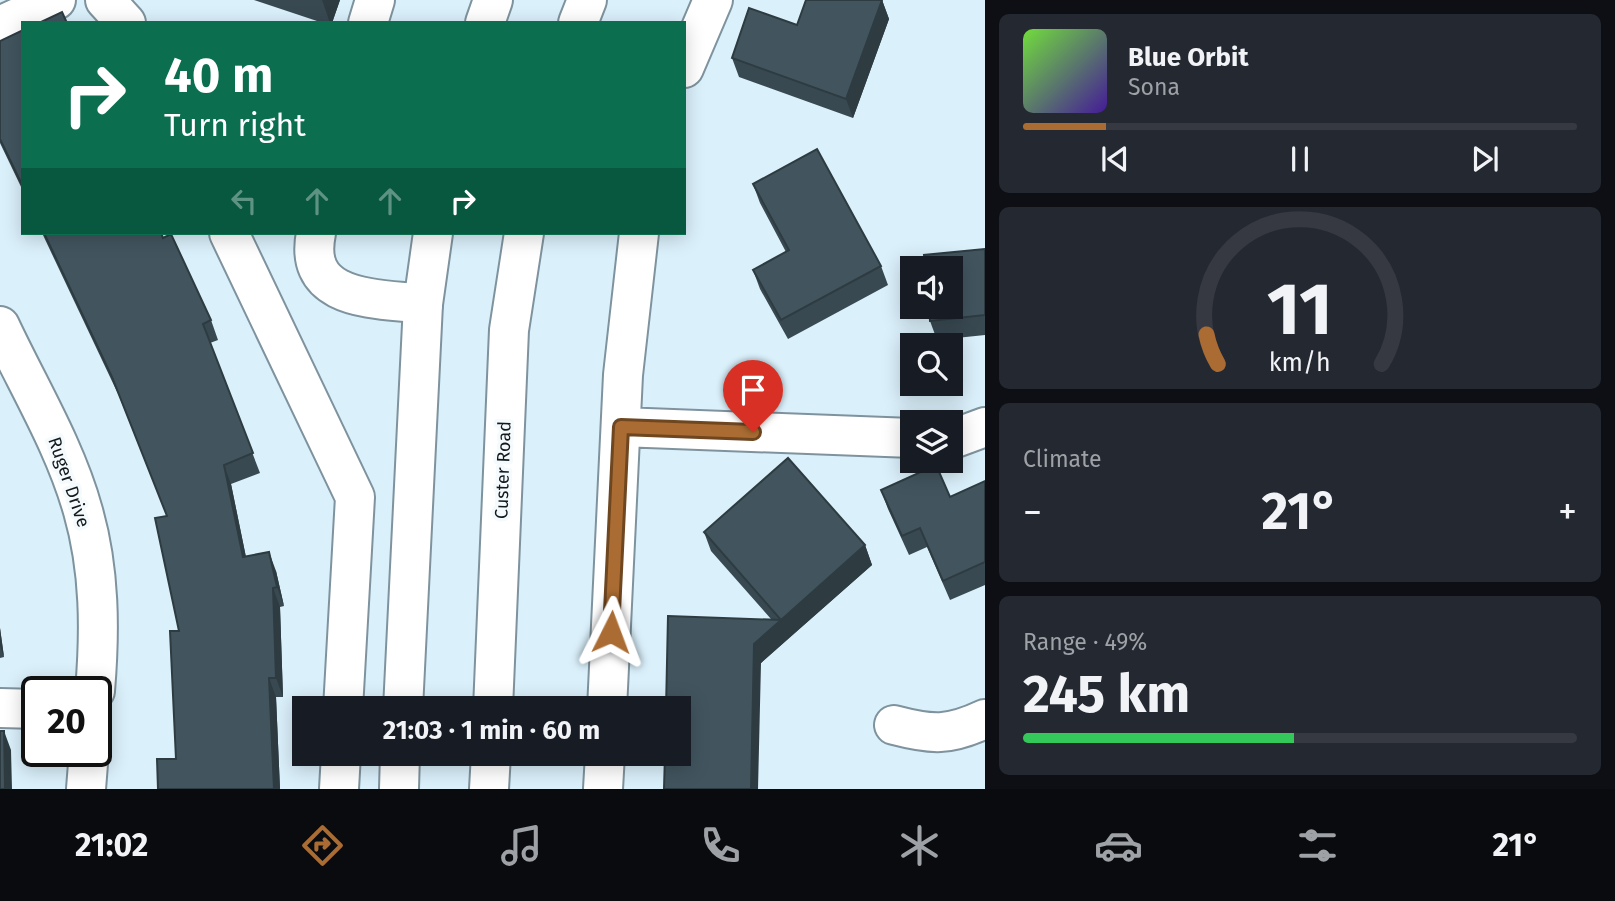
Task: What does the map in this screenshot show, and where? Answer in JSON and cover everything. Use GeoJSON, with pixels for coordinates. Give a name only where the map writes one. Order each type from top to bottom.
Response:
{"type":"FeatureCollection","features":[{"type":"Feature","properties":{"kind":"main road"},"geometry":{"type":"LineString","coordinates":[[0,26],[56,0]]}},
{"type":"Feature","properties":{"kind":"main road"},"geometry":{"type":"LineString","coordinates":[[104,0],[124,21]]}},
{"type":"Feature","properties":{"kind":"main road"},"geometry":{"type":"LineString","coordinates":[[369,21],[375,0]]}},
{"type":"Feature","properties":{"kind":"main road"},"geometry":{"type":"LineString","coordinates":[[486,21],[493,0]]}},
{"type":"Feature","properties":{"kind":"main road"},"geometry":{"type":"LineString","coordinates":[[579,21],[587,0]]}},
{"type":"Feature","properties":{"kind":"main road"},"geometry":{"type":"LineString","coordinates":[[686,63],[713,0]]}},
{"type":"Feature","properties":{"kind":"main road"},"geometry":{"type":"LineString","coordinates":[[230,235],[355,497],[344,696]]}},
{"type":"Feature","properties":{"kind":"main road"},"geometry":{"type":"LineString","coordinates":[[316,235],[312,249],[315,261],[322,276],[332,287],[352,296],[423,304]]}},
{"type":"Feature","properties":{"kind":"main road"},"geometry":{"type":"LineString","coordinates":[[404,696],[423,304],[433,235]]}},
{"type":"Feature","properties":{"kind":"main road","name":"Custer Road"},"geometry":{"type":"LineString","coordinates":[[494,696],[509,330],[524,235]]}},
{"type":"Feature","properties":{"kind":"main road"},"geometry":{"type":"LineString","coordinates":[[608,696],[628,313],[639,235]]}},
{"type":"Feature","properties":{"kind":"main road","name":"Ruger Drive"},"geometry":{"type":"LineString","coordinates":[[0,326],[54,435],[83,511],[96,579],[99,641],[96,676]]}},
{"type":"Feature","properties":{"kind":"main road"},"geometry":{"type":"LineString","coordinates":[[621,427],[900,438]]}},
{"type":"Feature","properties":{"kind":"main road"},"geometry":{"type":"LineString","coordinates":[[963,435],[985,427]]}},
{"type":"Feature","properties":{"kind":"main road"},"geometry":{"type":"LineString","coordinates":[[0,708],[21,709]]}},
{"type":"Feature","properties":{"kind":"main road"},"geometry":{"type":"LineString","coordinates":[[894,726],[930,735],[969,726],[985,719]]}},
{"type":"Feature","properties":{"kind":"main road"},"geometry":{"type":"LineString","coordinates":[[339,789],[340,766]]}},
{"type":"Feature","properties":{"kind":"main road"},"geometry":{"type":"LineString","coordinates":[[399,789],[400,766]]}},
{"type":"Feature","properties":{"kind":"main road"},"geometry":{"type":"LineString","coordinates":[[489,789],[490,766]]}},
{"type":"Feature","properties":{"kind":"main road"},"geometry":{"type":"LineString","coordinates":[[603,789],[604,766]]}},
{"type":"Feature","properties":{"kind":"main road"},"geometry":{"type":"LineString","coordinates":[[86,789],[88,767]]}},
{"type":"Feature","properties":{"kind":"building"},"geometry":{"type":"Polygon","coordinates":[[[806,0],[882,0],[846,99],[732,58],[749,8],[797,25],[806,0]]]}},
{"type":"Feature","properties":{"kind":"building"},"geometry":{"type":"Polygon","coordinates":[[[62,12],[66,21],[43,21],[62,12]]]}},
{"type":"Feature","properties":{"kind":"building"},"geometry":{"type":"Polygon","coordinates":[[[21,31],[21,183],[0,139],[0,41],[21,31]]]}},
{"type":"Feature","properties":{"kind":"building"},"geometry":{"type":"Polygon","coordinates":[[[817,149],[881,266],[781,320],[753,270],[789,250],[753,184],[817,149]]]}},
{"type":"Feature","properties":{"kind":"building"},"geometry":{"type":"Polygon","coordinates":[[[45,235],[162,235],[163,238],[171,235],[211,320],[203,324],[253,453],[224,465],[243,557],[269,552],[277,587],[273,588],[276,678],[269,678],[274,789],[158,789],[157,759],[176,759],[170,631],[179,631],[155,518],[167,516],[112,377],[45,235]]]}},
{"type":"Feature","properties":{"kind":"building"},"geometry":{"type":"Polygon","coordinates":[[[985,249],[985,315],[963,317],[963,256],[924,255],[985,249]]]}},
{"type":"Feature","properties":{"kind":"building"},"geometry":{"type":"Polygon","coordinates":[[[788,458],[865,545],[781,620],[704,532],[788,458]]]}},
{"type":"Feature","properties":{"kind":"building"},"geometry":{"type":"Polygon","coordinates":[[[918,473],[940,473],[950,497],[985,481],[985,562],[943,581],[920,528],[902,536],[881,490],[918,473]]]}},
{"type":"Feature","properties":{"kind":"building"},"geometry":{"type":"Polygon","coordinates":[[[668,616],[781,620],[754,644],[751,789],[664,789],[665,766],[691,766],[691,696],[666,696],[668,616]]]}},
{"type":"Feature","properties":{"kind":"building"},"geometry":{"type":"Polygon","coordinates":[[[0,731],[4,731],[5,789],[0,789],[0,731]]]}},
{"type":"Feature","properties":{"kind":"route"},"geometry":{"type":"LineString","coordinates":[[611,632],[621,427],[753,432]]}}]}
